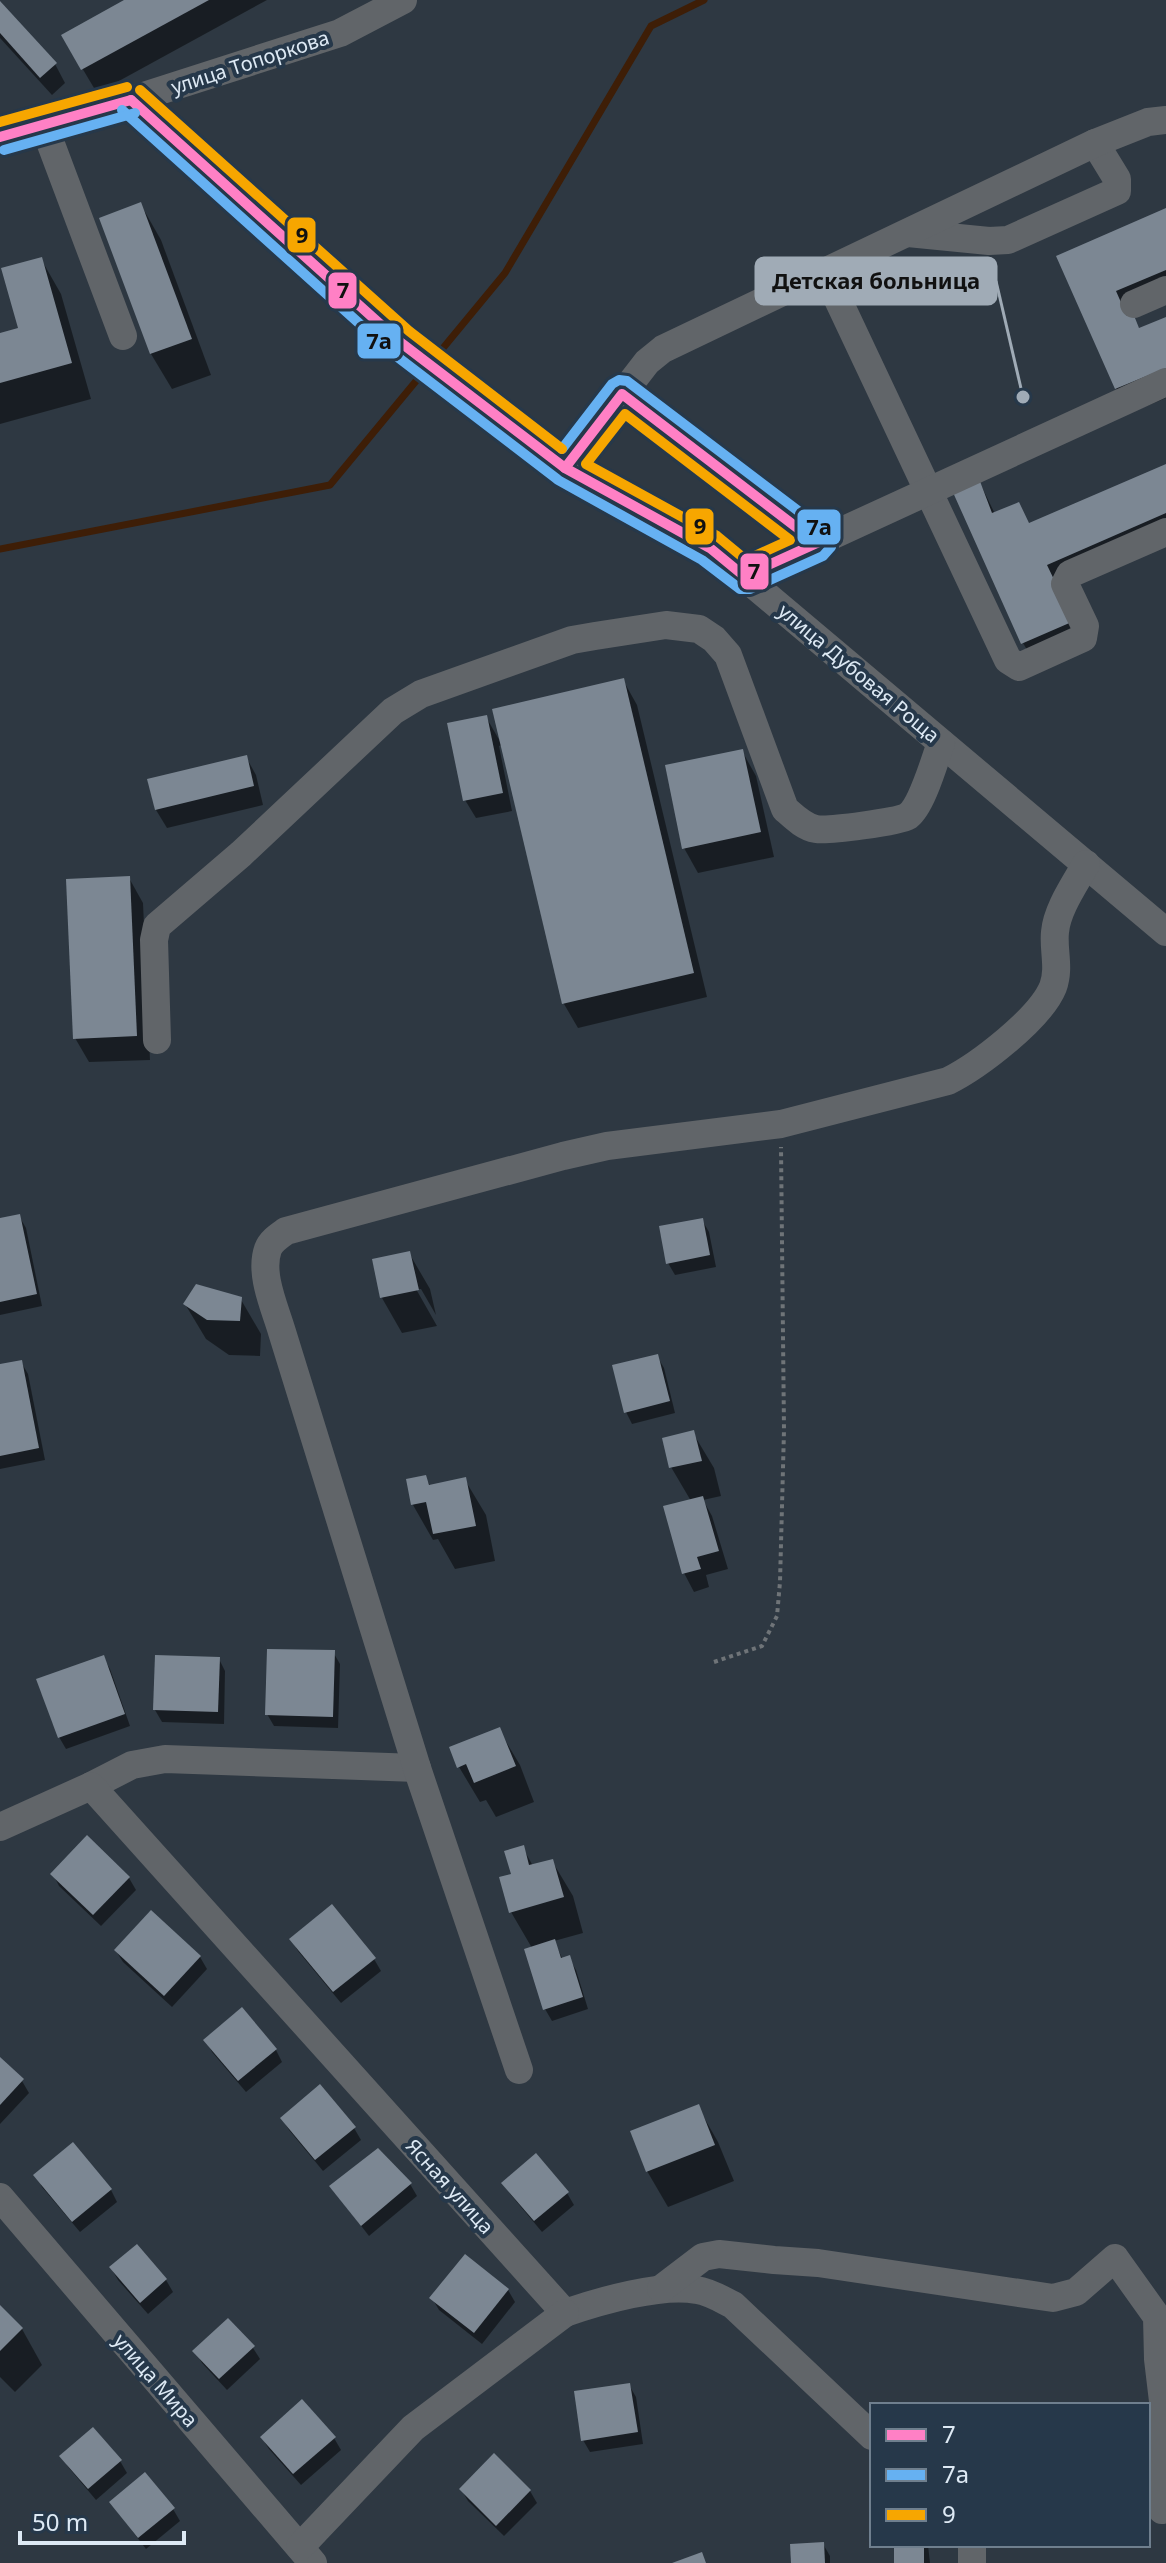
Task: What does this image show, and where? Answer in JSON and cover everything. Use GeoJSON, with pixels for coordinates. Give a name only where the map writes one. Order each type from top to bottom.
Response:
{"type":"FeatureCollection","features":[{"type":"Feature","properties":{"kind":"street","name":"улица Топоркова"},"geometry":{"type":"LineString","coordinates":[[2,132],[131,100],[340,33],[403,0]]}},
{"type":"Feature","properties":{"kind":"street","name":"улица Дубовая Роща"},"geometry":{"type":"LineString","coordinates":[[131,100],[400,342],[565,468],[710,548],[1166,932]]}},
{"type":"Feature","properties":{"kind":"street"},"geometry":{"type":"LineString","coordinates":[[565,468],[647,362],[663,349],[1095,143],[1148,122],[1166,120]]}},
{"type":"Feature","properties":{"kind":"street"},"geometry":{"type":"LineString","coordinates":[[43,123],[123,336]]}},
{"type":"Feature","properties":{"kind":"street"},"geometry":{"type":"LineString","coordinates":[[907,233],[1008,240],[1117,191],[1117,179],[1095,143]]}},
{"type":"Feature","properties":{"kind":"street"},"geometry":{"type":"LineString","coordinates":[[825,272],[1008,660],[1019,667],[1083,638],[1085,626],[1065,584],[1070,574],[1166,532]]}},
{"type":"Feature","properties":{"kind":"street"},"geometry":{"type":"LineString","coordinates":[[1134,304],[1166,290]]}},
{"type":"Feature","properties":{"kind":"street"},"geometry":{"type":"LineString","coordinates":[[744,576],[1166,382]]}},
{"type":"Feature","properties":{"kind":"street"},"geometry":{"type":"LineString","coordinates":[[622,394],[817,543]]}},
{"type":"Feature","properties":{"kind":"street"},"geometry":{"type":"LineString","coordinates":[[157,1040],[154,940],[157,926],[241,854],[393,711],[421,694],[572,640],[666,625],[699,629],[714,639],[728,655],[785,809],[799,822],[817,829],[892,822],[908,816],[916,807],[941,743]]}},
{"type":"Feature","properties":{"kind":"street"},"geometry":{"type":"LineString","coordinates":[[519,2070],[417,1768],[282,1332],[267,1279],[268,1249],[286,1231],[563,1156],[607,1146],[781,1124],[948,1081],[971,1070],[1038,1012],[1053,987],[1058,961],[1054,933],[1058,917],[1086,864]]}},
{"type":"Feature","properties":{"kind":"street"},"geometry":{"type":"LineString","coordinates":[[0,1827],[132,1765],[165,1759],[417,1768]]}},
{"type":"Feature","properties":{"kind":"street","name":"Ясная улица"},"geometry":{"type":"LineString","coordinates":[[91,1786],[565,2313]]}},
{"type":"Feature","properties":{"kind":"street","name":"улица Мира"},"geometry":{"type":"LineString","coordinates":[[0,2197],[306,2555]]}},
{"type":"Feature","properties":{"kind":"street"},"geometry":{"type":"LineString","coordinates":[[661,2289],[703,2257],[719,2254],[818,2263],[1053,2298],[1076,2292],[1115,2258],[1157,2317],[1164,2424],[1159,2511]]}},
{"type":"Feature","properties":{"kind":"street"},"geometry":{"type":"LineString","coordinates":[[306,2555],[413,2428],[565,2313],[661,2289],[698,2290],[733,2305],[870,2434]]}},
{"type":"Feature","properties":{"kind":"path"},"geometry":{"type":"LineString","coordinates":[[714,1662],[762,1646],[777,1616],[784,1430],[781,1124]]}},
{"type":"Feature","properties":{"kind":"building"},"geometry":{"type":"Polygon","coordinates":[[[124,0],[209,0],[81,70],[61,35],[124,0]]]}},
{"type":"Feature","properties":{"kind":"building"},"geometry":{"type":"Polygon","coordinates":[[[0,1],[57,63],[40,78],[0,33],[0,1]]]}},
{"type":"Feature","properties":{"kind":"building"},"geometry":{"type":"Polygon","coordinates":[[[141,202],[192,339],[150,354],[99,218],[141,202]]]}},
{"type":"Feature","properties":{"kind":"building"},"geometry":{"type":"Polygon","coordinates":[[[1166,208],[1166,270],[1116,291],[1127,316],[1133,313],[1139,328],[1166,317],[1166,368],[1115,389],[1056,256],[1166,208]]]}},
{"type":"Feature","properties":{"kind":"building"},"geometry":{"type":"Polygon","coordinates":[[[42,257],[72,363],[0,383],[0,333],[18,328],[1,268],[42,257]]]}},
{"type":"Feature","properties":{"kind":"building"},"geometry":{"type":"Polygon","coordinates":[[[1166,464],[1166,513],[1047,565],[1074,621],[1021,644],[951,488],[978,476],[992,513],[1019,502],[1029,523],[1166,464]]]}},
{"type":"Feature","properties":{"kind":"building"},"geometry":{"type":"Polygon","coordinates":[[[624,678],[694,973],[562,1004],[492,709],[624,678]]]}},
{"type":"Feature","properties":{"kind":"building"},"geometry":{"type":"Polygon","coordinates":[[[487,715],[503,793],[463,801],[447,723],[487,715]]]}},
{"type":"Feature","properties":{"kind":"building"},"geometry":{"type":"Polygon","coordinates":[[[743,749],[761,832],[682,849],[665,765],[743,749]]]}},
{"type":"Feature","properties":{"kind":"building"},"geometry":{"type":"Polygon","coordinates":[[[247,755],[254,786],[155,810],[147,779],[247,755]]]}},
{"type":"Feature","properties":{"kind":"building"},"geometry":{"type":"Polygon","coordinates":[[[130,876],[137,1036],[73,1039],[66,879],[130,876]]]}},
{"type":"Feature","properties":{"kind":"building"},"geometry":{"type":"Polygon","coordinates":[[[20,1214],[37,1294],[0,1302],[0,1218],[20,1214]]]}},
{"type":"Feature","properties":{"kind":"building"},"geometry":{"type":"Polygon","coordinates":[[[703,1218],[710,1255],[666,1264],[659,1226],[703,1218]]]}},
{"type":"Feature","properties":{"kind":"building"},"geometry":{"type":"Polygon","coordinates":[[[410,1251],[419,1290],[380,1298],[372,1259],[410,1251]]]}},
{"type":"Feature","properties":{"kind":"building"},"geometry":{"type":"Polygon","coordinates":[[[196,1284],[242,1297],[240,1321],[207,1320],[183,1304],[196,1284]]]}},
{"type":"Feature","properties":{"kind":"building"},"geometry":{"type":"Polygon","coordinates":[[[658,1354],[670,1401],[624,1413],[612,1365],[658,1354]]]}},
{"type":"Feature","properties":{"kind":"building"},"geometry":{"type":"Polygon","coordinates":[[[22,1360],[39,1448],[0,1456],[0,1364],[22,1360]]]}},
{"type":"Feature","properties":{"kind":"building"},"geometry":{"type":"Polygon","coordinates":[[[694,1430],[702,1461],[669,1468],[662,1438],[694,1430]]]}},
{"type":"Feature","properties":{"kind":"building"},"geometry":{"type":"Polygon","coordinates":[[[426,1475],[429,1485],[466,1477],[476,1526],[433,1534],[426,1502],[411,1505],[406,1479],[426,1475]]]}},
{"type":"Feature","properties":{"kind":"building"},"geometry":{"type":"Polygon","coordinates":[[[703,1496],[719,1551],[697,1557],[701,1569],[682,1574],[663,1506],[703,1496]]]}},
{"type":"Feature","properties":{"kind":"building"},"geometry":{"type":"Polygon","coordinates":[[[267,1649],[335,1650],[333,1717],[265,1715],[267,1649]]]}},
{"type":"Feature","properties":{"kind":"building"},"geometry":{"type":"Polygon","coordinates":[[[104,1655],[125,1714],[58,1738],[36,1679],[104,1655]]]}},
{"type":"Feature","properties":{"kind":"building"},"geometry":{"type":"Polygon","coordinates":[[[155,1655],[220,1657],[218,1712],[153,1710],[155,1655]]]}},
{"type":"Feature","properties":{"kind":"building"},"geometry":{"type":"Polygon","coordinates":[[[500,1727],[516,1766],[474,1783],[466,1764],[457,1768],[449,1747],[500,1727]]]}},
{"type":"Feature","properties":{"kind":"building"},"geometry":{"type":"Polygon","coordinates":[[[87,1835],[130,1877],[93,1915],[50,1874],[87,1835]]]}},
{"type":"Feature","properties":{"kind":"building"},"geometry":{"type":"Polygon","coordinates":[[[524,1845],[529,1865],[553,1859],[564,1897],[509,1913],[499,1877],[511,1874],[504,1851],[524,1845]]]}},
{"type":"Feature","properties":{"kind":"building"},"geometry":{"type":"Polygon","coordinates":[[[332,1904],[376,1958],[333,1992],[289,1939],[332,1904]]]}},
{"type":"Feature","properties":{"kind":"building"},"geometry":{"type":"Polygon","coordinates":[[[151,1910],[201,1956],[164,1996],[114,1950],[151,1910]]]}},
{"type":"Feature","properties":{"kind":"building"},"geometry":{"type":"Polygon","coordinates":[[[555,1939],[561,1958],[570,1955],[583,1997],[543,2010],[524,1949],[555,1939]]]}},
{"type":"Feature","properties":{"kind":"building"},"geometry":{"type":"Polygon","coordinates":[[[242,2007],[277,2049],[238,2081],[203,2040],[242,2007]]]}},
{"type":"Feature","properties":{"kind":"building"},"geometry":{"type":"Polygon","coordinates":[[[0,2057],[24,2079],[0,2105],[0,2057]]]}},
{"type":"Feature","properties":{"kind":"building"},"geometry":{"type":"Polygon","coordinates":[[[320,2084],[356,2127],[315,2160],[280,2118],[320,2084]]]}},
{"type":"Feature","properties":{"kind":"building"},"geometry":{"type":"Polygon","coordinates":[[[699,2104],[715,2145],[646,2172],[630,2131],[699,2104]]]}},
{"type":"Feature","properties":{"kind":"building"},"geometry":{"type":"Polygon","coordinates":[[[73,2142],[112,2189],[72,2222],[33,2175],[73,2142]]]}},
{"type":"Feature","properties":{"kind":"building"},"geometry":{"type":"Polygon","coordinates":[[[378,2148],[412,2183],[361,2226],[329,2186],[378,2148]]]}},
{"type":"Feature","properties":{"kind":"building"},"geometry":{"type":"Polygon","coordinates":[[[536,2153],[569,2192],[534,2221],[501,2183],[536,2153]]]}},
{"type":"Feature","properties":{"kind":"building"},"geometry":{"type":"Polygon","coordinates":[[[137,2244],[167,2279],[140,2303],[109,2267],[137,2244]]]}},
{"type":"Feature","properties":{"kind":"building"},"geometry":{"type":"Polygon","coordinates":[[[465,2254],[509,2289],[474,2333],[429,2298],[465,2254]]]}},
{"type":"Feature","properties":{"kind":"building"},"geometry":{"type":"Polygon","coordinates":[[[0,2305],[23,2328],[0,2351],[0,2305]]]}},
{"type":"Feature","properties":{"kind":"building"},"geometry":{"type":"Polygon","coordinates":[[[228,2318],[255,2346],[219,2379],[192,2351],[228,2318]]]}},
{"type":"Feature","properties":{"kind":"building"},"geometry":{"type":"Polygon","coordinates":[[[630,2383],[638,2432],[581,2441],[574,2391],[630,2383]]]}},
{"type":"Feature","properties":{"kind":"building"},"geometry":{"type":"Polygon","coordinates":[[[302,2399],[336,2437],[293,2474],[260,2437],[302,2399]]]}},
{"type":"Feature","properties":{"kind":"building"},"geometry":{"type":"Polygon","coordinates":[[[93,2427],[122,2460],[88,2489],[59,2456],[93,2427]]]}},
{"type":"Feature","properties":{"kind":"building"},"geometry":{"type":"Polygon","coordinates":[[[494,2453],[531,2490],[496,2526],[459,2489],[494,2453]]]}},
{"type":"Feature","properties":{"kind":"building"},"geometry":{"type":"Polygon","coordinates":[[[145,2472],[175,2508],[138,2538],[109,2502],[145,2472]]]}},
{"type":"Feature","properties":{"kind":"building"},"geometry":{"type":"Polygon","coordinates":[[[824,2542],[825,2563],[791,2563],[790,2544],[824,2542]]]}},
{"type":"Feature","properties":{"kind":"building"},"geometry":{"type":"Polygon","coordinates":[[[894,2547],[924,2547],[924,2563],[894,2563],[894,2547]]]}},
{"type":"Feature","properties":{"kind":"building"},"geometry":{"type":"Polygon","coordinates":[[[702,2552],[706,2563],[672,2563],[702,2552]]]}},
{"type":"Feature","properties":{"kind":"waterway"},"geometry":{"type":"LineString","coordinates":[[434,359],[505,273],[651,26],[704,0]]}},
{"type":"Feature","properties":{"kind":"waterway"},"geometry":{"type":"LineString","coordinates":[[0,549],[330,485],[426,369]]}},
{"type":"Feature","properties":{"kind":"transit line","name":"9"},"geometry":{"type":"LineString","coordinates":[[0,122],[127,87]]}},
{"type":"Feature","properties":{"kind":"transit line","name":"9"},"geometry":{"type":"LineString","coordinates":[[140,90],[409,331],[562,449]]}},
{"type":"Feature","properties":{"kind":"transit line","name":"7"},"geometry":{"type":"LineString","coordinates":[[131,100],[400,342],[565,468]]}},
{"type":"Feature","properties":{"kind":"transit line","name":"7"},"geometry":{"type":"LineString","coordinates":[[0,137],[131,100]]}},
{"type":"Feature","properties":{"kind":"transit line","name":"7а"},"geometry":{"type":"LineString","coordinates":[[122,110],[391,352],[557,479]]}},
{"type":"Feature","properties":{"kind":"transit line","name":"7а"},"geometry":{"type":"LineString","coordinates":[[4,150],[135,113]]}},
{"type":"Feature","properties":{"kind":"transit line","name":"7а"},"geometry":{"type":"LineString","coordinates":[[558,480],[702,560],[740,589],[750,589],[823,556],[831,547],[826,532],[627,381],[619,380],[612,384],[562,449]]}},
{"type":"Feature","properties":{"kind":"transit line","name":"7"},"geometry":{"type":"LineString","coordinates":[[622,394],[817,543],[744,576],[710,548],[565,468],[622,394]]}},
{"type":"Feature","properties":{"kind":"transit line","name":"9"},"geometry":{"type":"LineString","coordinates":[[625,414],[790,540],[746,560],[717,536],[586,464],[625,414]]}},
{"type":"Feature","properties":{"kind":"place","name":"Детская больница"},"geometry":{"type":"Point","coordinates":[1023,397]}}]}
